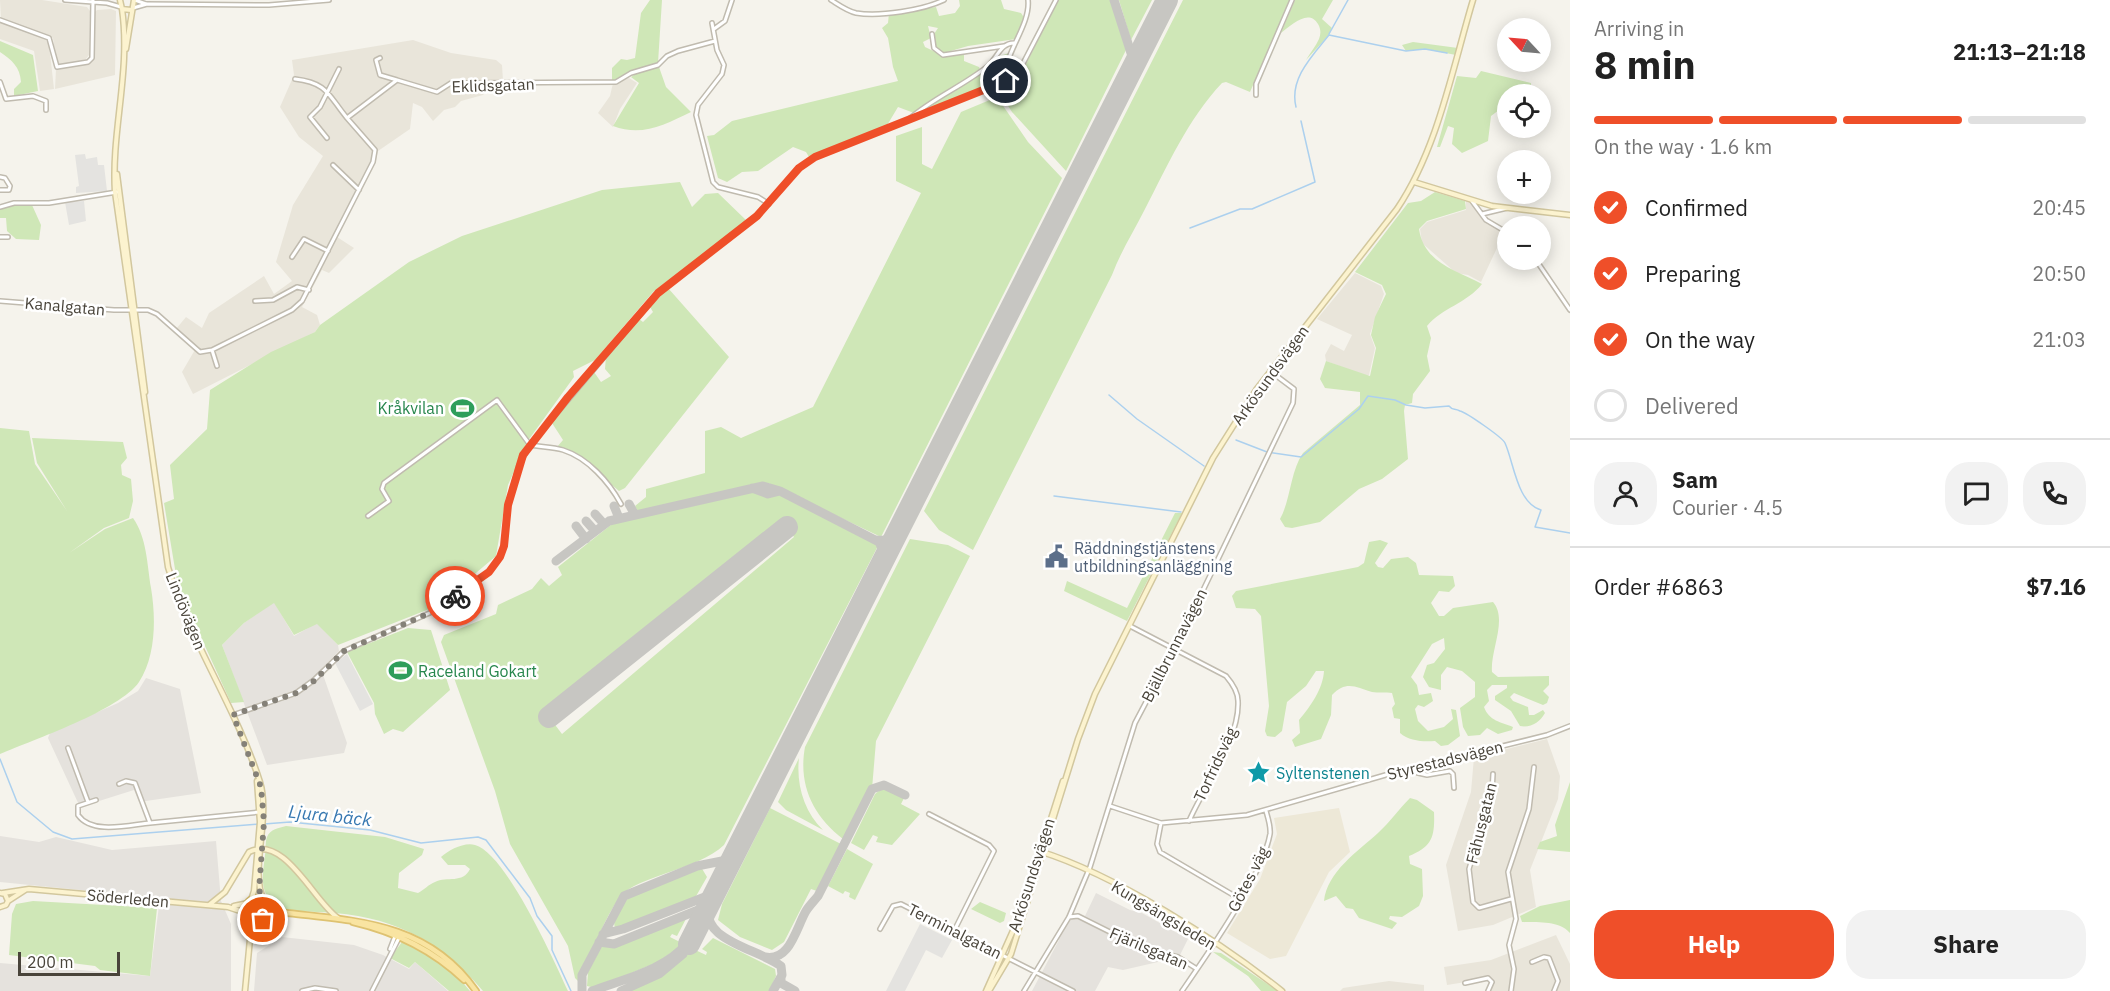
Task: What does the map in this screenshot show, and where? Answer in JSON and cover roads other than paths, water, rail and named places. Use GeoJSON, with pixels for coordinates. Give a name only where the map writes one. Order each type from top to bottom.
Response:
{"type":"FeatureCollection","features":[{"type":"Feature","properties":{"kind":"main road","name":"Lindövägen"},"geometry":{"type":"LineString","coordinates":[[120,0],[124,64]]}},
{"type":"Feature","properties":{"kind":"main road","name":"Lindövägen"},"geometry":{"type":"LineString","coordinates":[[134,0],[124,64],[115,160],[117,192],[168,567],[184,613],[233,715],[261,787],[259,890],[265,902]]}},
{"type":"Feature","properties":{"kind":"main road","name":"Arkösundsvägen"},"geometry":{"type":"LineString","coordinates":[[987,991],[1006,957],[1092,701],[1128,625],[1220,446],[1397,209],[1414,182],[1434,132],[1473,0]]}},
{"type":"Feature","properties":{"kind":"main road"},"geometry":{"type":"LineString","coordinates":[[122,8],[132,9]]}},
{"type":"Feature","properties":{"kind":"main road"},"geometry":{"type":"LineString","coordinates":[[1414,182],[1472,201],[1507,208],[1570,215]]}},
{"type":"Feature","properties":{"kind":"main road","name":"Lindövägen"},"geometry":{"type":"LineString","coordinates":[[256,774],[262,824]]}},
{"type":"Feature","properties":{"kind":"main road","name":"Lindövägen"},"geometry":{"type":"LineString","coordinates":[[249,901],[260,850]]}},
{"type":"Feature","properties":{"kind":"main road"},"geometry":{"type":"LineString","coordinates":[[208,905],[219,900],[230,886],[249,852],[260,850],[272,852],[283,858],[338,918]]}},
{"type":"Feature","properties":{"kind":"main road","name":"Kungsängsleden"},"geometry":{"type":"LineString","coordinates":[[1041,851],[1088,872],[1156,908],[1214,944],[1282,991]]}},
{"type":"Feature","properties":{"kind":"main road"},"geometry":{"type":"LineString","coordinates":[[0,908],[29,889]]}},
{"type":"Feature","properties":{"kind":"main road","name":"Söderleden"},"geometry":{"type":"LineString","coordinates":[[2,893],[29,889],[208,905],[228,907],[247,916]]}},
{"type":"Feature","properties":{"kind":"main road"},"geometry":{"type":"LineString","coordinates":[[2,893],[8,901]]}},
{"type":"Feature","properties":{"kind":"main road"},"geometry":{"type":"LineString","coordinates":[[245,991],[250,939],[247,916],[249,901],[265,902],[276,910],[287,913],[371,922],[440,954],[474,991]]}},
{"type":"Feature","properties":{"kind":"main road","name":"Söderleden"},"geometry":{"type":"LineString","coordinates":[[228,907],[249,901]]}},
{"type":"Feature","properties":{"kind":"main road"},"geometry":{"type":"LineString","coordinates":[[250,939],[254,928],[269,911],[265,902]]}},
{"type":"Feature","properties":{"kind":"main road"},"geometry":{"type":"LineString","coordinates":[[247,916],[263,920],[287,913]]}},
{"type":"Feature","properties":{"kind":"main road"},"geometry":{"type":"LineString","coordinates":[[330,917],[398,934]]}},
{"type":"Feature","properties":{"kind":"street"},"geometry":{"type":"LineString","coordinates":[[65,0],[93,1],[122,8]]}},
{"type":"Feature","properties":{"kind":"street"},"geometry":{"type":"LineString","coordinates":[[107,3],[120,0]]}},
{"type":"Feature","properties":{"kind":"street"},"geometry":{"type":"LineString","coordinates":[[134,0],[147,4],[269,5],[328,0]]}},
{"type":"Feature","properties":{"kind":"street"},"geometry":{"type":"LineString","coordinates":[[714,29],[725,21],[732,0]]}},
{"type":"Feature","properties":{"kind":"street"},"geometry":{"type":"LineString","coordinates":[[831,0],[852,12],[862,13],[903,11],[930,6],[944,0]]}},
{"type":"Feature","properties":{"kind":"street"},"geometry":{"type":"LineString","coordinates":[[1006,81],[1005,69],[1023,31],[1028,0]]}},
{"type":"Feature","properties":{"kind":"street"},"geometry":{"type":"LineString","coordinates":[[233,715],[296,693],[314,681],[344,651],[434,611],[489,572],[500,557],[504,546],[508,505],[519,465],[530,445],[658,293],[725,243],[769,204],[799,168],[815,157],[1016,77],[1056,0]]}},
{"type":"Feature","properties":{"kind":"street"},"geometry":{"type":"LineString","coordinates":[[1257,94],[1256,84],[1292,0]]}},
{"type":"Feature","properties":{"kind":"street"},"geometry":{"type":"LineString","coordinates":[[0,20],[49,38],[57,67],[88,62],[92,57],[93,1]]}},
{"type":"Feature","properties":{"kind":"street"},"geometry":{"type":"LineString","coordinates":[[132,9],[147,4]]}},
{"type":"Feature","properties":{"kind":"street"},"geometry":{"type":"LineString","coordinates":[[712,23],[715,41],[724,64],[722,74],[698,105],[696,115],[713,182],[718,187],[758,197],[769,204]]}},
{"type":"Feature","properties":{"kind":"street"},"geometry":{"type":"LineString","coordinates":[[932,34],[934,48],[943,55],[1016,43]]}},
{"type":"Feature","properties":{"kind":"street","name":"Eklidsgatan"},"geometry":{"type":"LineString","coordinates":[[397,80],[437,92],[451,83],[616,82],[641,69],[658,65],[666,56],[678,51],[715,41]]}},
{"type":"Feature","properties":{"kind":"street"},"geometry":{"type":"LineString","coordinates":[[908,121],[932,101],[987,66],[1004,46]]}},
{"type":"Feature","properties":{"kind":"street"},"geometry":{"type":"LineString","coordinates":[[380,58],[376,60],[380,75],[397,80]]}},
{"type":"Feature","properties":{"kind":"street"},"geometry":{"type":"LineString","coordinates":[[327,138],[310,117],[320,107],[339,69]]}},
{"type":"Feature","properties":{"kind":"street"},"geometry":{"type":"LineString","coordinates":[[217,366],[212,350],[300,305],[374,162],[375,150],[328,92],[318,83],[295,79]]}},
{"type":"Feature","properties":{"kind":"street"},"geometry":{"type":"LineString","coordinates":[[347,118],[397,80]]}},
{"type":"Feature","properties":{"kind":"street"},"geometry":{"type":"LineString","coordinates":[[0,82],[6,99],[33,96],[46,101],[46,110]]}},
{"type":"Feature","properties":{"kind":"street"},"geometry":{"type":"LineString","coordinates":[[333,165],[359,190]]}},
{"type":"Feature","properties":{"kind":"street"},"geometry":{"type":"LineString","coordinates":[[0,177],[5,178],[10,186],[9,190],[0,190]]}},
{"type":"Feature","properties":{"kind":"street"},"geometry":{"type":"LineString","coordinates":[[0,207],[14,202],[49,202],[117,192]]}},
{"type":"Feature","properties":{"kind":"street"},"geometry":{"type":"LineString","coordinates":[[1472,201],[1492,225],[1497,228]]}},
{"type":"Feature","properties":{"kind":"street"},"geometry":{"type":"LineString","coordinates":[[1482,214],[1507,208]]}},
{"type":"Feature","properties":{"kind":"street"},"geometry":{"type":"LineString","coordinates":[[0,237],[8,237]]}},
{"type":"Feature","properties":{"kind":"street"},"geometry":{"type":"LineString","coordinates":[[292,257],[304,239],[328,251]]}},
{"type":"Feature","properties":{"kind":"street"},"geometry":{"type":"LineString","coordinates":[[1543,270],[1570,310]]}},
{"type":"Feature","properties":{"kind":"street"},"geometry":{"type":"LineString","coordinates":[[255,301],[273,300],[297,287],[309,290]]}},
{"type":"Feature","properties":{"kind":"street","name":"Kanalgatan"},"geometry":{"type":"LineString","coordinates":[[0,301],[153,311],[195,350],[212,350]]}},
{"type":"Feature","properties":{"kind":"street","name":"Bjällbrunnavägen"},"geometry":{"type":"LineString","coordinates":[[1088,872],[1131,733],[1293,404],[1294,389],[1273,373]]}},
{"type":"Feature","properties":{"kind":"street"},"geometry":{"type":"LineString","coordinates":[[368,516],[389,501],[382,489],[384,483],[498,400],[530,445],[563,450],[580,459],[613,489],[621,504]]}},
{"type":"Feature","properties":{"kind":"street","name":"Torfridsväg"},"geometry":{"type":"LineString","coordinates":[[1128,625],[1227,676],[1234,686],[1238,699],[1229,741],[1189,821]]}},
{"type":"Feature","properties":{"kind":"street","name":"Styrestadsvägen"},"geometry":{"type":"LineString","coordinates":[[1110,806],[1161,823],[1266,811],[1405,770],[1547,735],[1570,726]]}},
{"type":"Feature","properties":{"kind":"street"},"geometry":{"type":"LineString","coordinates":[[68,748],[88,802]]}},
{"type":"Feature","properties":{"kind":"street"},"geometry":{"type":"LineString","coordinates":[[1511,991],[1514,969],[1509,945],[1516,919],[1508,881],[1509,863],[1529,809],[1534,767]]}},
{"type":"Feature","properties":{"kind":"street"},"geometry":{"type":"LineString","coordinates":[[1405,770],[1427,776],[1450,771],[1453,774],[1454,788]]}},
{"type":"Feature","properties":{"kind":"street","name":"Fähusgatan"},"geometry":{"type":"LineString","coordinates":[[1493,774],[1492,792],[1469,869],[1471,892],[1473,902],[1479,908],[1511,899]]}},
{"type":"Feature","properties":{"kind":"street"},"geometry":{"type":"LineString","coordinates":[[118,784],[126,781],[135,783],[150,823]]}},
{"type":"Feature","properties":{"kind":"street"},"geometry":{"type":"LineString","coordinates":[[96,800],[78,806],[78,815],[91,825],[150,823],[260,812]]}},
{"type":"Feature","properties":{"kind":"street","name":"Götes väg"},"geometry":{"type":"LineString","coordinates":[[1182,991],[1214,944],[1255,873],[1270,830],[1266,811]]}},
{"type":"Feature","properties":{"kind":"street"},"geometry":{"type":"LineString","coordinates":[[929,814],[989,844],[994,851],[954,931]]}},
{"type":"Feature","properties":{"kind":"street"},"geometry":{"type":"LineString","coordinates":[[1161,823],[1157,844],[1160,852],[1240,899]]}},
{"type":"Feature","properties":{"kind":"street"},"geometry":{"type":"LineString","coordinates":[[1024,991],[1034,971],[1069,917],[1088,872]]}},
{"type":"Feature","properties":{"kind":"street","name":"Terminalgatan"},"geometry":{"type":"LineString","coordinates":[[880,929],[893,906],[901,904],[1073,991]]}},
{"type":"Feature","properties":{"kind":"street","name":"Fjärilsgatan"},"geometry":{"type":"LineString","coordinates":[[1069,917],[1078,916],[1144,949],[1178,957],[1197,969]]}},
{"type":"Feature","properties":{"kind":"street"},"geometry":{"type":"LineString","coordinates":[[372,991],[398,934]]}},
{"type":"Feature","properties":{"kind":"street"},"geometry":{"type":"LineString","coordinates":[[1532,962],[1544,957],[1549,958],[1558,981],[1554,991]]}},
{"type":"Feature","properties":{"kind":"street"},"geometry":{"type":"LineString","coordinates":[[1465,983],[1488,978],[1492,982],[1488,991]]}},
{"type":"Feature","properties":{"kind":"street"},"geometry":{"type":"LineString","coordinates":[[302,991],[315,988],[336,991]]}},
{"type":"Feature","properties":{"kind":"waterway"},"geometry":{"type":"LineString","coordinates":[[1329,34],[1348,0]]}},
{"type":"Feature","properties":{"kind":"waterway"},"geometry":{"type":"LineString","coordinates":[[1296,107],[1295,97],[1299,77],[1329,35],[1406,51],[1425,49],[1447,53]]}},
{"type":"Feature","properties":{"kind":"waterway"},"geometry":{"type":"LineString","coordinates":[[1190,228],[1240,209],[1252,209],[1315,182],[1301,121]]}},
{"type":"Feature","properties":{"kind":"waterway"},"geometry":{"type":"LineString","coordinates":[[1109,395],[1137,419],[1204,466]]}},
{"type":"Feature","properties":{"kind":"waterway"},"geometry":{"type":"LineString","coordinates":[[1236,440],[1267,452],[1301,457],[1359,409],[1368,396],[1425,408],[1449,406],[1477,420],[1505,443],[1521,491],[1533,506],[1541,510],[1535,527],[1570,533]]}},
{"type":"Feature","properties":{"kind":"waterway"},"geometry":{"type":"LineString","coordinates":[[1054,496],[1181,512]]}},
{"type":"Feature","properties":{"kind":"waterway","name":"Ljura bäck"},"geometry":{"type":"LineString","coordinates":[[0,759],[17,802],[53,832],[72,839],[259,824]]}},
{"type":"Feature","properties":{"kind":"waterway","name":"Ljura bäck"},"geometry":{"type":"LineString","coordinates":[[264,824],[290,822],[370,830],[421,843],[478,837],[486,840],[530,898],[537,916],[552,936],[552,950],[571,991]]}},
{"type":"Feature","properties":{"kind":"place","name":"Kråkvilan"},"geometry":{"type":"Point","coordinates":[462,408]}},
{"type":"Feature","properties":{"kind":"place","name":"Räddningstjänstens utbildningsanläggning"},"geometry":{"type":"Point","coordinates":[1056,557]}},
{"type":"Feature","properties":{"kind":"place","name":"Raceland Gokart"},"geometry":{"type":"Point","coordinates":[400,671]}},
{"type":"Feature","properties":{"kind":"place","name":"Syltenstenen"},"geometry":{"type":"Point","coordinates":[1258,773]}}]}
